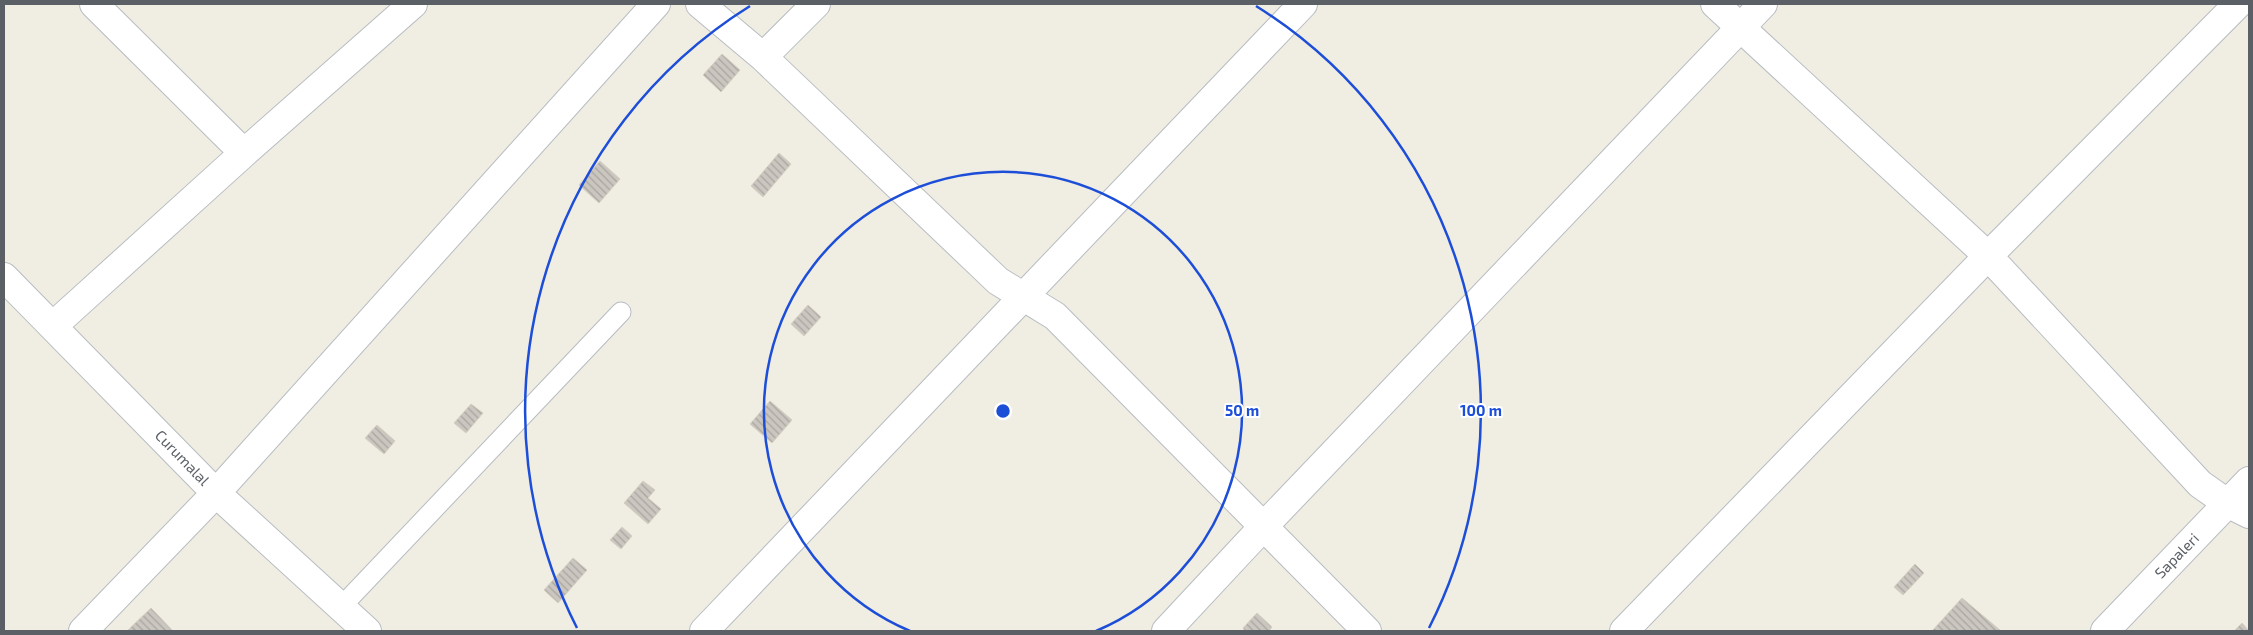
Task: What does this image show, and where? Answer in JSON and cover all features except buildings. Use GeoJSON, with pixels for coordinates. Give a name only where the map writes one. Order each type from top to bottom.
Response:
{"type":"FeatureCollection","features":[{"type":"Feature","properties":{"kind":"street"},"geometry":{"type":"LineString","coordinates":[[94,4],[244,152]]}},
{"type":"Feature","properties":{"kind":"street"},"geometry":{"type":"LineString","coordinates":[[54,325],[244,152],[413,4]]}},
{"type":"Feature","properties":{"kind":"street"},"geometry":{"type":"LineString","coordinates":[[83,631],[216,493],[656,4]]}},
{"type":"Feature","properties":{"kind":"street"},"geometry":{"type":"LineString","coordinates":[[700,4],[762,57],[998,281],[1056,316],[1367,631]]}},
{"type":"Feature","properties":{"kind":"street"},"geometry":{"type":"LineString","coordinates":[[762,57],[816,4]]}},
{"type":"Feature","properties":{"kind":"street"},"geometry":{"type":"LineString","coordinates":[[704,631],[1303,4]]}},
{"type":"Feature","properties":{"kind":"street"},"geometry":{"type":"LineString","coordinates":[[1715,4],[1988,256],[2200,484],[2238,508]]}},
{"type":"Feature","properties":{"kind":"street"},"geometry":{"type":"LineString","coordinates":[[1166,631],[1763,4]]}},
{"type":"Feature","properties":{"kind":"street"},"geometry":{"type":"LineString","coordinates":[[1624,631],[1988,256],[2238,4]]}},
{"type":"Feature","properties":{"kind":"street","name":"Curumalal"},"geometry":{"type":"LineString","coordinates":[[4,276],[54,325],[216,493],[367,631]]}},
{"type":"Feature","properties":{"kind":"street","name":"Sapaleri"},"geometry":{"type":"LineString","coordinates":[[2105,631],[2238,508],[2249,481]]}},
{"type":"Feature","properties":{"kind":"lane"},"geometry":{"type":"LineString","coordinates":[[341,607],[621,312]]}}]}
